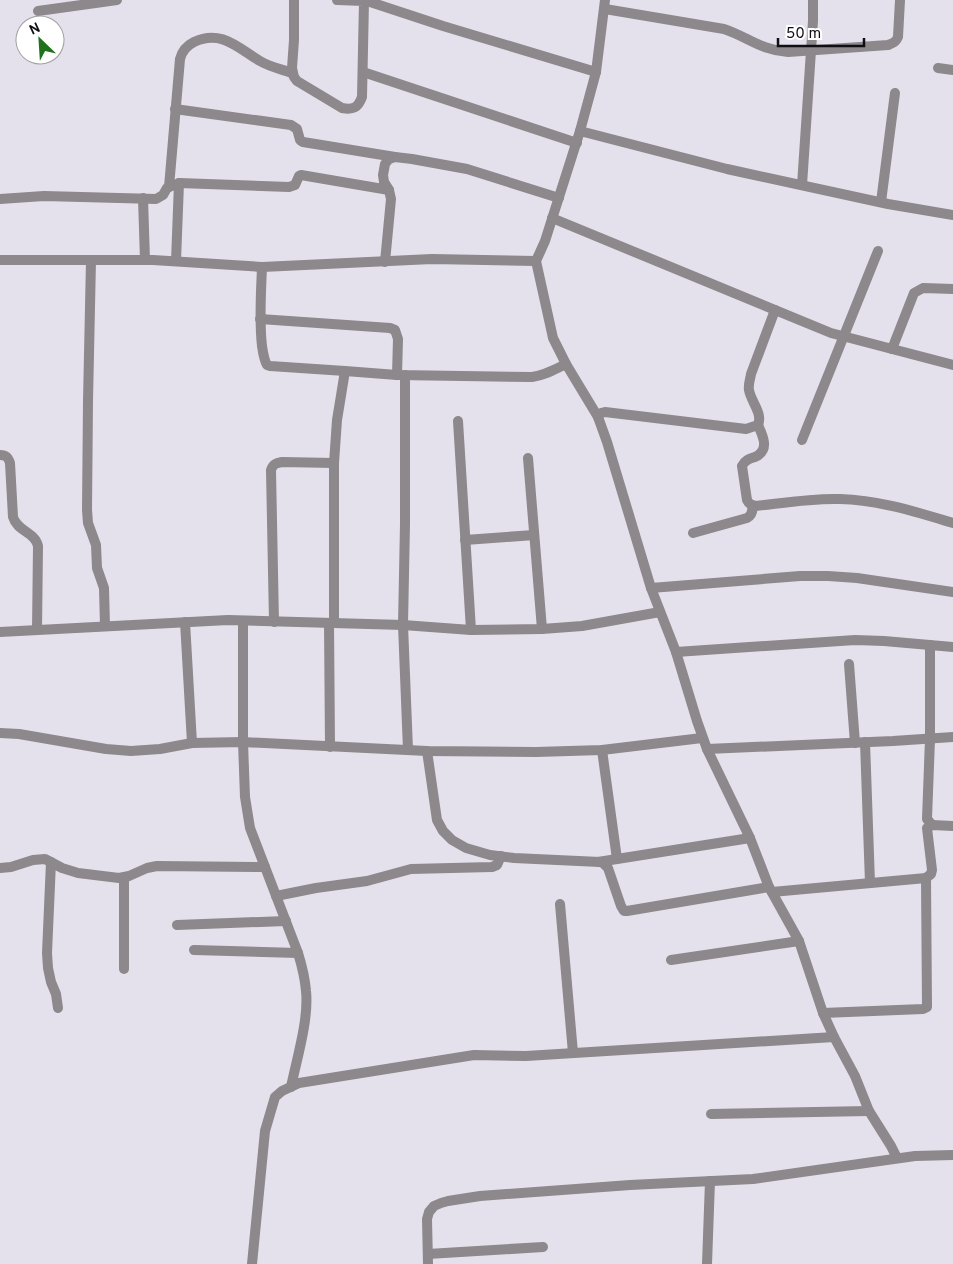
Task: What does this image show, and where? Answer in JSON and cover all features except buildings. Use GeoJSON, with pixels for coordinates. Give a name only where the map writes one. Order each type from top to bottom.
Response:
{"type":"FeatureCollection","features":[{"type":"Feature","properties":{"kind":"street"},"geometry":{"type":"LineString","coordinates":[[38,11],[117,0]]}},
{"type":"Feature","properties":{"kind":"street"},"geometry":{"type":"LineString","coordinates":[[294,0],[292,73],[294,77],[297,81],[342,108],[349,109],[360,104],[362,96],[364,0]]}},
{"type":"Feature","properties":{"kind":"street"},"geometry":{"type":"LineString","coordinates":[[337,0],[364,0],[596,72]]}},
{"type":"Feature","properties":{"kind":"street"},"geometry":{"type":"LineString","coordinates":[[802,185],[813,0]]}},
{"type":"Feature","properties":{"kind":"street"},"geometry":{"type":"LineString","coordinates":[[897,1158],[869,1111],[856,1076],[834,1037],[823,1013],[799,941],[771,890],[750,838],[702,738],[676,652],[651,588],[598,417],[566,364],[553,338],[536,261],[545,241],[580,132],[596,72],[605,4],[724,29],[737,33],[766,48],[778,51],[892,44],[898,37],[900,0]]}},
{"type":"Feature","properties":{"kind":"street"},"geometry":{"type":"LineString","coordinates":[[169,187],[175,109],[181,54],[184,48],[197,40],[214,37],[224,39],[234,43],[267,64],[292,73]]}},
{"type":"Feature","properties":{"kind":"street"},"geometry":{"type":"LineString","coordinates":[[938,68],[953,70]]}},
{"type":"Feature","properties":{"kind":"street"},"geometry":{"type":"LineString","coordinates":[[363,72],[576,143]]}},
{"type":"Feature","properties":{"kind":"street"},"geometry":{"type":"LineString","coordinates":[[881,202],[894,93]]}},
{"type":"Feature","properties":{"kind":"street"},"geometry":{"type":"LineString","coordinates":[[175,109],[291,125],[297,129],[300,140],[303,142],[467,169],[559,198]]}},
{"type":"Feature","properties":{"kind":"street"},"geometry":{"type":"LineString","coordinates":[[580,132],[802,185],[953,215]]}},
{"type":"Feature","properties":{"kind":"street"},"geometry":{"type":"LineString","coordinates":[[385,262],[391,199],[383,175],[385,164],[389,159],[395,157]]}},
{"type":"Feature","properties":{"kind":"street"},"geometry":{"type":"LineString","coordinates":[[0,199],[44,196],[156,199],[169,187],[179,183],[289,187],[295,185],[301,175],[389,190]]}},
{"type":"Feature","properties":{"kind":"street"},"geometry":{"type":"LineString","coordinates":[[176,261],[179,183]]}},
{"type":"Feature","properties":{"kind":"street"},"geometry":{"type":"LineString","coordinates":[[143,198],[145,260]]}},
{"type":"Feature","properties":{"kind":"street"},"geometry":{"type":"LineString","coordinates":[[552,218],[831,333],[953,365]]}},
{"type":"Feature","properties":{"kind":"street"},"geometry":{"type":"LineString","coordinates":[[802,440],[878,251]]}},
{"type":"Feature","properties":{"kind":"street"},"geometry":{"type":"LineString","coordinates":[[0,260],[145,260],[262,267],[432,259],[536,261]]}},
{"type":"Feature","properties":{"kind":"street"},"geometry":{"type":"LineString","coordinates":[[91,260],[87,510],[88,523],[96,546],[97,568],[104,588],[105,626]]}},
{"type":"Feature","properties":{"kind":"street"},"geometry":{"type":"LineString","coordinates":[[262,267],[260,333],[264,359],[267,365],[401,375],[540,376],[566,364]]}},
{"type":"Feature","properties":{"kind":"street"},"geometry":{"type":"LineString","coordinates":[[892,349],[914,293],[923,288],[953,289]]}},
{"type":"Feature","properties":{"kind":"street"},"geometry":{"type":"LineString","coordinates":[[692,533],[747,518],[752,512],[752,506],[747,500],[742,466],[747,460],[758,456],[764,450],[765,443],[758,425],[760,421],[759,415],[751,397],[749,383],[775,310]]}},
{"type":"Feature","properties":{"kind":"street"},"geometry":{"type":"LineString","coordinates":[[260,319],[390,328],[395,330],[398,339],[401,375],[405,524],[403,625],[408,750]]}},
{"type":"Feature","properties":{"kind":"street"},"geometry":{"type":"LineString","coordinates":[[330,747],[334,462],[345,370]]}},
{"type":"Feature","properties":{"kind":"street"},"geometry":{"type":"LineString","coordinates":[[598,417],[601,413],[606,412],[740,429],[758,425]]}},
{"type":"Feature","properties":{"kind":"street"},"geometry":{"type":"LineString","coordinates":[[458,420],[471,630]]}},
{"type":"Feature","properties":{"kind":"street"},"geometry":{"type":"LineString","coordinates":[[0,455],[9,458],[10,463],[12,517],[19,527],[35,538],[38,546],[37,630]]}},
{"type":"Feature","properties":{"kind":"street"},"geometry":{"type":"LineString","coordinates":[[528,458],[542,629]]}},
{"type":"Feature","properties":{"kind":"street"},"geometry":{"type":"LineString","coordinates":[[274,622],[272,466],[282,462],[334,462]]}},
{"type":"Feature","properties":{"kind":"street"},"geometry":{"type":"LineString","coordinates":[[752,506],[840,499],[897,507],[953,523]]}},
{"type":"Feature","properties":{"kind":"street"},"geometry":{"type":"LineString","coordinates":[[465,540],[534,535]]}},
{"type":"Feature","properties":{"kind":"street"},"geometry":{"type":"LineString","coordinates":[[651,588],[800,576],[828,576],[857,578],[953,592]]}},
{"type":"Feature","properties":{"kind":"street"},"geometry":{"type":"LineString","coordinates":[[0,632],[185,622],[243,621],[403,625],[471,630],[542,629],[582,626],[660,612]]}},
{"type":"Feature","properties":{"kind":"street"},"geometry":{"type":"LineString","coordinates":[[243,621],[243,742],[245,797],[250,828],[298,953],[303,969],[306,992],[306,1016],[291,1087]]}},
{"type":"Feature","properties":{"kind":"street"},"geometry":{"type":"LineString","coordinates":[[185,622],[192,743]]}},
{"type":"Feature","properties":{"kind":"street"},"geometry":{"type":"LineString","coordinates":[[676,652],[854,640],[953,647]]}},
{"type":"Feature","properties":{"kind":"street"},"geometry":{"type":"LineString","coordinates":[[930,645],[930,739],[927,819],[932,825]]}},
{"type":"Feature","properties":{"kind":"street"},"geometry":{"type":"LineString","coordinates":[[849,664],[860,743],[870,883]]}},
{"type":"Feature","properties":{"kind":"street"},"geometry":{"type":"LineString","coordinates":[[0,733],[19,734],[106,749],[131,751],[160,749],[192,743],[243,742],[427,751],[536,752],[602,750],[702,738]]}},
{"type":"Feature","properties":{"kind":"street"},"geometry":{"type":"LineString","coordinates":[[707,749],[953,737]]}},
{"type":"Feature","properties":{"kind":"street"},"geometry":{"type":"LineString","coordinates":[[602,750],[616,859]]}},
{"type":"Feature","properties":{"kind":"street"},"geometry":{"type":"LineString","coordinates":[[427,751],[437,820],[443,831],[452,840],[466,848],[514,858],[598,862],[750,838]]}},
{"type":"Feature","properties":{"kind":"street"},"geometry":{"type":"LineString","coordinates":[[598,862],[603,863],[608,868],[621,906],[627,912],[771,890],[926,878],[931,874],[932,870],[927,828],[932,825],[953,826]]}},
{"type":"Feature","properties":{"kind":"street"},"geometry":{"type":"LineString","coordinates":[[276,896],[316,888],[367,882],[412,869],[492,867],[497,865],[501,856]]}},
{"type":"Feature","properties":{"kind":"street"},"geometry":{"type":"LineString","coordinates":[[0,868],[19,866],[39,859],[45,859],[62,868],[78,873],[124,878],[152,866],[266,868]]}},
{"type":"Feature","properties":{"kind":"street"},"geometry":{"type":"LineString","coordinates":[[51,862],[47,953],[48,968],[58,1008]]}},
{"type":"Feature","properties":{"kind":"street"},"geometry":{"type":"LineString","coordinates":[[124,878],[124,969]]}},
{"type":"Feature","properties":{"kind":"street"},"geometry":{"type":"LineString","coordinates":[[823,1013],[922,1009],[928,1007],[926,878]]}},
{"type":"Feature","properties":{"kind":"street"},"geometry":{"type":"LineString","coordinates":[[560,904],[573,1053]]}},
{"type":"Feature","properties":{"kind":"street"},"geometry":{"type":"LineString","coordinates":[[177,925],[286,921]]}},
{"type":"Feature","properties":{"kind":"street"},"geometry":{"type":"LineString","coordinates":[[671,960],[799,941]]}},
{"type":"Feature","properties":{"kind":"street"},"geometry":{"type":"LineString","coordinates":[[194,950],[298,953]]}},
{"type":"Feature","properties":{"kind":"street"},"geometry":{"type":"LineString","coordinates":[[252,1264],[265,1131],[275,1098],[282,1091],[299,1083],[474,1055],[526,1056],[834,1037]]}},
{"type":"Feature","properties":{"kind":"street"},"geometry":{"type":"LineString","coordinates":[[711,1114],[869,1111]]}},
{"type":"Feature","properties":{"kind":"street"},"geometry":{"type":"LineString","coordinates":[[543,1248],[428,1259],[427,1219],[429,1212],[441,1202],[480,1196],[630,1185],[752,1179],[897,1158],[953,1155]]}},
{"type":"Feature","properties":{"kind":"street"},"geometry":{"type":"LineString","coordinates":[[708,1264],[710,1181]]}}]}
